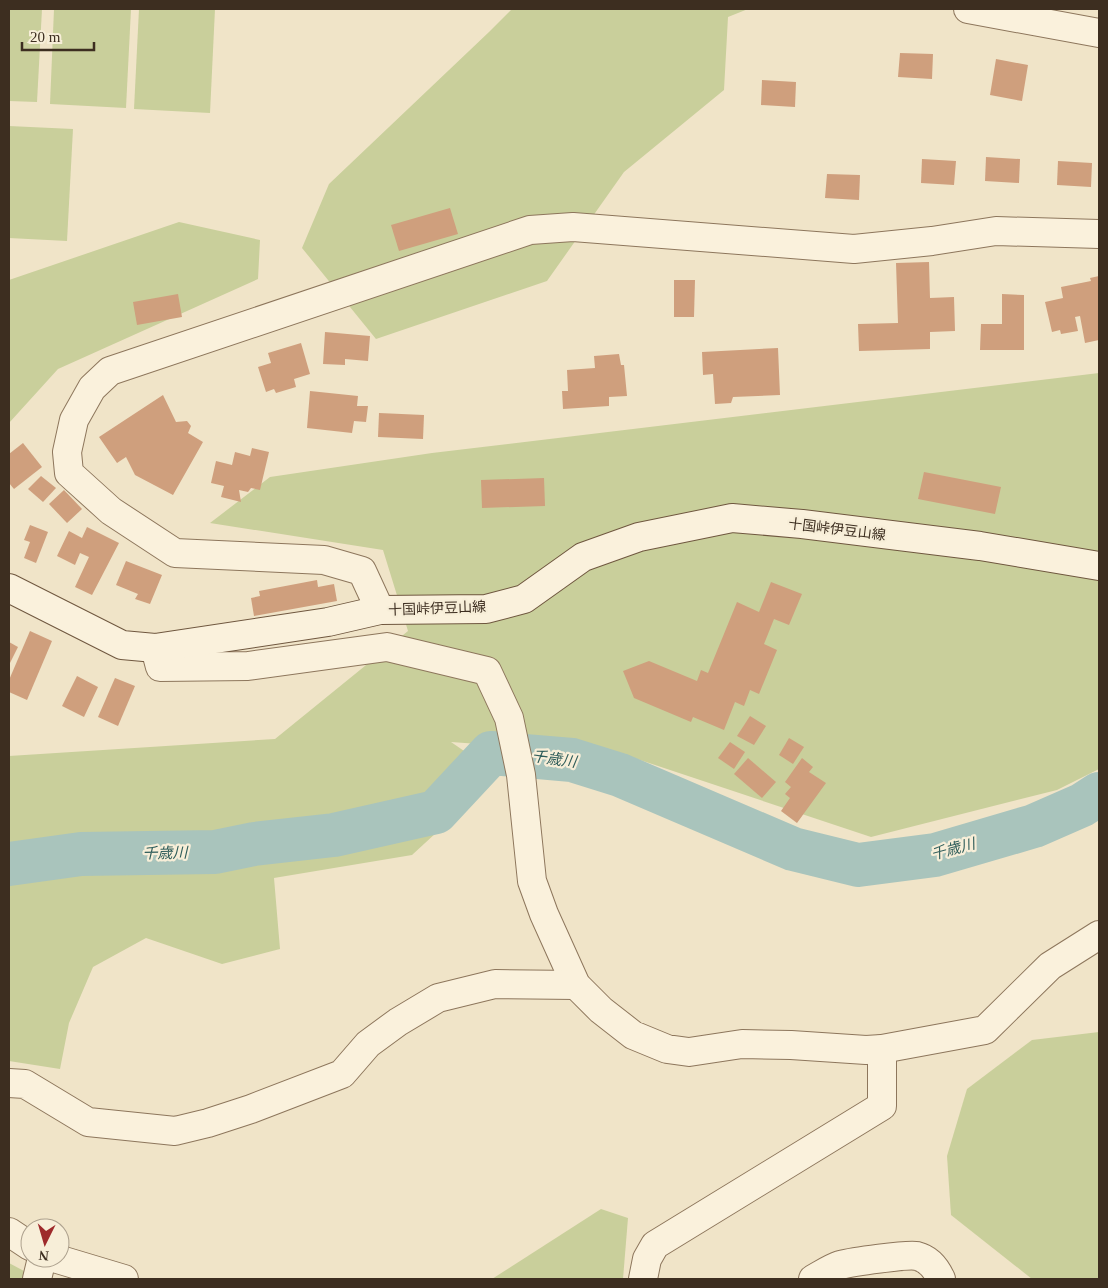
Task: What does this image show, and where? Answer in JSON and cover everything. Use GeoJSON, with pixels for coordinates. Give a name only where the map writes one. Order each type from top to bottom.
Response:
{"type":"FeatureCollection","features":[{"type":"Feature","properties":{"kind":"street"},"geometry":{"type":"LineString","coordinates":[[968,9],[1099,32]]}},
{"type":"Feature","properties":{"kind":"street"},"geometry":{"type":"LineString","coordinates":[[380,610],[362,571],[324,560],[175,553],[111,511],[69,473],[67,452],[74,420],[92,388],[110,372],[530,230],[574,227],[854,249],[932,242],[996,232],[1099,234]]}},
{"type":"Feature","properties":{"kind":"street","name":"十国峠伊豆山線"},"geometry":{"type":"LineString","coordinates":[[9,588],[122,645],[155,648],[328,622],[380,610],[486,609],[524,599],[583,557],[639,537],[732,518],[802,524],[980,546],[1099,566]]}},
{"type":"Feature","properties":{"kind":"street"},"geometry":{"type":"LineString","coordinates":[[155,648],[160,667],[248,666],[387,647],[487,670],[509,718],[521,775],[532,881],[544,914],[576,985],[601,1010],[633,1035],[667,1049],[689,1052],[742,1044],[866,1050],[882,1049],[985,1030],[1050,966],[1099,935]]}},
{"type":"Feature","properties":{"kind":"street"},"geometry":{"type":"LineString","coordinates":[[9,1083],[25,1084],[88,1122],[175,1131],[251,1109],[342,1074],[368,1044],[398,1022],[438,998],[495,984],[576,985]]}},
{"type":"Feature","properties":{"kind":"street"},"geometry":{"type":"LineString","coordinates":[[643,1279],[647,1260],[655,1244],[882,1106],[882,1049]]}},
{"type":"Feature","properties":{"kind":"street"},"geometry":{"type":"LineString","coordinates":[[9,1232],[20,1239]]}},
{"type":"Feature","properties":{"kind":"street"},"geometry":{"type":"LineString","coordinates":[[813,1279],[843,1265],[916,1256],[931,1263],[941,1279]]}},
{"type":"Feature","properties":{"kind":"street"},"geometry":{"type":"LineString","coordinates":[[70,1263],[124,1279]]}},
{"type":"Feature","properties":{"kind":"green space"},"geometry":{"type":"Polygon","coordinates":[[[9,9],[42,9],[37,102],[9,101],[9,9]]]}},
{"type":"Feature","properties":{"kind":"green space"},"geometry":{"type":"Polygon","coordinates":[[[54,9],[131,9],[126,108],[50,104],[54,9]]]}},
{"type":"Feature","properties":{"kind":"green space"},"geometry":{"type":"Polygon","coordinates":[[[139,9],[215,9],[210,113],[134,109],[139,9]]]}},
{"type":"Feature","properties":{"kind":"green space"},"geometry":{"type":"Polygon","coordinates":[[[512,9],[748,9],[728,17],[724,90],[624,172],[547,281],[376,339],[302,248],[329,184],[512,9]]]}},
{"type":"Feature","properties":{"kind":"green space"},"geometry":{"type":"Polygon","coordinates":[[[9,126],[73,129],[67,241],[9,238],[9,126]]]}},
{"type":"Feature","properties":{"kind":"green space"},"geometry":{"type":"Polygon","coordinates":[[[179,222],[260,240],[258,279],[58,369],[9,423],[9,280],[179,222]]]}},
{"type":"Feature","properties":{"kind":"green space"},"geometry":{"type":"Polygon","coordinates":[[[1099,373],[1099,769],[1057,790],[871,837],[622,754],[451,742],[499,775],[412,855],[274,878],[280,949],[222,964],[146,938],[93,967],[69,1023],[60,1069],[9,1061],[9,756],[275,739],[408,631],[383,550],[210,523],[270,477],[432,453],[1099,373]]]}},
{"type":"Feature","properties":{"kind":"green space"},"geometry":{"type":"Polygon","coordinates":[[[1099,1032],[1099,1279],[1032,1279],[951,1215],[947,1156],[967,1089],[1032,1040],[1099,1032]]]}},
{"type":"Feature","properties":{"kind":"green space"},"geometry":{"type":"Polygon","coordinates":[[[601,1209],[628,1218],[623,1279],[492,1279],[601,1209]]]}},
{"type":"Feature","properties":{"kind":"green space"},"geometry":{"type":"Polygon","coordinates":[[[9,1263],[39,1279],[9,1279],[9,1263]]]}},
{"type":"Feature","properties":{"kind":"building"},"geometry":{"type":"Polygon","coordinates":[[[900,53],[933,54],[932,79],[898,77],[900,53]]]}},
{"type":"Feature","properties":{"kind":"building"},"geometry":{"type":"Polygon","coordinates":[[[996,59],[1028,65],[1022,101],[990,95],[996,59]]]}},
{"type":"Feature","properties":{"kind":"building"},"geometry":{"type":"Polygon","coordinates":[[[762,80],[796,82],[795,107],[761,105],[762,80]]]}},
{"type":"Feature","properties":{"kind":"building"},"geometry":{"type":"Polygon","coordinates":[[[986,157],[1020,159],[1019,183],[985,181],[986,157]]]}},
{"type":"Feature","properties":{"kind":"building"},"geometry":{"type":"Polygon","coordinates":[[[922,159],[956,161],[954,185],[921,183],[922,159]]]}},
{"type":"Feature","properties":{"kind":"building"},"geometry":{"type":"Polygon","coordinates":[[[1058,161],[1092,163],[1091,187],[1057,185],[1058,161]]]}},
{"type":"Feature","properties":{"kind":"building"},"geometry":{"type":"Polygon","coordinates":[[[827,174],[860,175],[859,200],[825,198],[827,174]]]}},
{"type":"Feature","properties":{"kind":"building"},"geometry":{"type":"Polygon","coordinates":[[[450,208],[458,234],[399,251],[391,225],[450,208]]]}},
{"type":"Feature","properties":{"kind":"building"},"geometry":{"type":"Polygon","coordinates":[[[929,262],[930,298],[954,297],[955,331],[930,332],[930,349],[859,351],[858,324],[898,323],[896,263],[929,262]]]}},
{"type":"Feature","properties":{"kind":"building"},"geometry":{"type":"Polygon","coordinates":[[[1099,276],[1099,340],[1085,343],[1080,316],[1075,317],[1078,331],[1061,334],[1060,330],[1052,332],[1045,302],[1063,298],[1061,287],[1091,281],[1090,278],[1099,276]]]}},
{"type":"Feature","properties":{"kind":"building"},"geometry":{"type":"Polygon","coordinates":[[[674,280],[695,280],[694,317],[674,317],[674,280]]]}},
{"type":"Feature","properties":{"kind":"building"},"geometry":{"type":"Polygon","coordinates":[[[178,294],[182,317],[137,325],[133,302],[178,294]]]}},
{"type":"Feature","properties":{"kind":"building"},"geometry":{"type":"Polygon","coordinates":[[[1002,294],[1024,295],[1024,350],[980,350],[981,324],[1002,324],[1002,294]]]}},
{"type":"Feature","properties":{"kind":"building"},"geometry":{"type":"Polygon","coordinates":[[[325,332],[370,336],[368,361],[345,359],[345,365],[323,364],[325,332]]]}},
{"type":"Feature","properties":{"kind":"building"},"geometry":{"type":"Polygon","coordinates":[[[301,343],[310,374],[294,379],[296,387],[276,393],[274,389],[266,392],[258,367],[271,363],[268,353],[301,343]]]}},
{"type":"Feature","properties":{"kind":"building"},"geometry":{"type":"Polygon","coordinates":[[[778,348],[780,395],[733,397],[731,403],[715,404],[713,374],[703,375],[702,352],[778,348]]]}},
{"type":"Feature","properties":{"kind":"building"},"geometry":{"type":"Polygon","coordinates":[[[619,354],[621,365],[624,365],[627,396],[609,397],[609,406],[563,409],[562,391],[568,391],[567,370],[595,368],[594,356],[619,354]]]}},
{"type":"Feature","properties":{"kind":"building"},"geometry":{"type":"Polygon","coordinates":[[[310,391],[358,396],[357,406],[368,406],[366,422],[354,421],[352,433],[307,428],[310,391]]]}},
{"type":"Feature","properties":{"kind":"building"},"geometry":{"type":"Polygon","coordinates":[[[163,395],[176,422],[187,421],[191,426],[188,433],[203,442],[173,495],[135,475],[126,457],[117,463],[99,437],[163,395]]]}},
{"type":"Feature","properties":{"kind":"building"},"geometry":{"type":"Polygon","coordinates":[[[379,413],[424,415],[423,439],[378,437],[379,413]]]}},
{"type":"Feature","properties":{"kind":"building"},"geometry":{"type":"Polygon","coordinates":[[[23,443],[42,467],[14,489],[9,483],[9,454],[23,443]]]}},
{"type":"Feature","properties":{"kind":"building"},"geometry":{"type":"Polygon","coordinates":[[[252,448],[269,452],[260,490],[251,488],[248,492],[239,490],[241,502],[221,497],[224,486],[211,483],[216,461],[232,465],[235,452],[250,456],[252,448]]]}},
{"type":"Feature","properties":{"kind":"building"},"geometry":{"type":"Polygon","coordinates":[[[924,472],[1001,487],[995,514],[918,499],[924,472]]]}},
{"type":"Feature","properties":{"kind":"building"},"geometry":{"type":"Polygon","coordinates":[[[41,476],[56,488],[43,502],[28,489],[41,476]]]}},
{"type":"Feature","properties":{"kind":"building"},"geometry":{"type":"Polygon","coordinates":[[[544,478],[545,506],[482,508],[481,480],[544,478]]]}},
{"type":"Feature","properties":{"kind":"building"},"geometry":{"type":"Polygon","coordinates":[[[64,490],[82,509],[67,523],[49,504],[64,490]]]}},
{"type":"Feature","properties":{"kind":"building"},"geometry":{"type":"Polygon","coordinates":[[[30,525],[48,532],[36,563],[24,558],[30,542],[24,540],[30,525]]]}},
{"type":"Feature","properties":{"kind":"building"},"geometry":{"type":"Polygon","coordinates":[[[87,527],[119,543],[92,595],[75,587],[89,557],[80,553],[75,565],[57,556],[69,531],[82,538],[87,527]]]}},
{"type":"Feature","properties":{"kind":"building"},"geometry":{"type":"Polygon","coordinates":[[[126,561],[162,575],[150,604],[135,599],[138,594],[116,585],[126,561]]]}},
{"type":"Feature","properties":{"kind":"building"},"geometry":{"type":"Polygon","coordinates":[[[317,580],[318,587],[334,584],[337,601],[254,616],[251,598],[260,596],[259,591],[317,580]]]}},
{"type":"Feature","properties":{"kind":"building"},"geometry":{"type":"Polygon","coordinates":[[[771,582],[802,594],[789,625],[774,619],[764,644],[777,650],[759,694],[750,690],[744,706],[735,702],[724,730],[693,717],[691,722],[634,698],[623,671],[649,661],[697,681],[701,670],[708,673],[737,602],[759,612],[771,582]]]}},
{"type":"Feature","properties":{"kind":"building"},"geometry":{"type":"Polygon","coordinates":[[[30,631],[52,641],[27,700],[9,692],[9,680],[30,631]]]}},
{"type":"Feature","properties":{"kind":"building"},"geometry":{"type":"Polygon","coordinates":[[[9,642],[18,647],[9,665],[9,642]]]}},
{"type":"Feature","properties":{"kind":"building"},"geometry":{"type":"Polygon","coordinates":[[[77,676],[98,687],[84,717],[62,706],[77,676]]]}},
{"type":"Feature","properties":{"kind":"building"},"geometry":{"type":"Polygon","coordinates":[[[115,678],[135,686],[118,726],[98,717],[115,678]]]}},
{"type":"Feature","properties":{"kind":"building"},"geometry":{"type":"Polygon","coordinates":[[[750,716],[766,726],[754,745],[737,736],[750,716]]]}},
{"type":"Feature","properties":{"kind":"building"},"geometry":{"type":"Polygon","coordinates":[[[789,738],[804,747],[793,764],[779,755],[789,738]]]}},
{"type":"Feature","properties":{"kind":"building"},"geometry":{"type":"Polygon","coordinates":[[[730,742],[745,752],[734,769],[718,758],[730,742]]]}},
{"type":"Feature","properties":{"kind":"building"},"geometry":{"type":"Polygon","coordinates":[[[748,758],[776,782],[762,798],[734,774],[748,758]]]}},
{"type":"Feature","properties":{"kind":"building"},"geometry":{"type":"Polygon","coordinates":[[[802,758],[813,767],[809,772],[826,783],[797,823],[781,811],[790,798],[785,794],[791,787],[785,782],[802,758]]]}},
{"type":"Feature","properties":{"kind":"waterway","name":"千歳川"},"geometry":{"type":"LineString","coordinates":[[9,864],[81,854],[215,852],[254,844],[334,835],[436,812],[491,753],[572,760],[620,775],[793,849],[858,865],[935,855],[1034,826],[1082,805],[1099,794]]}}]}
